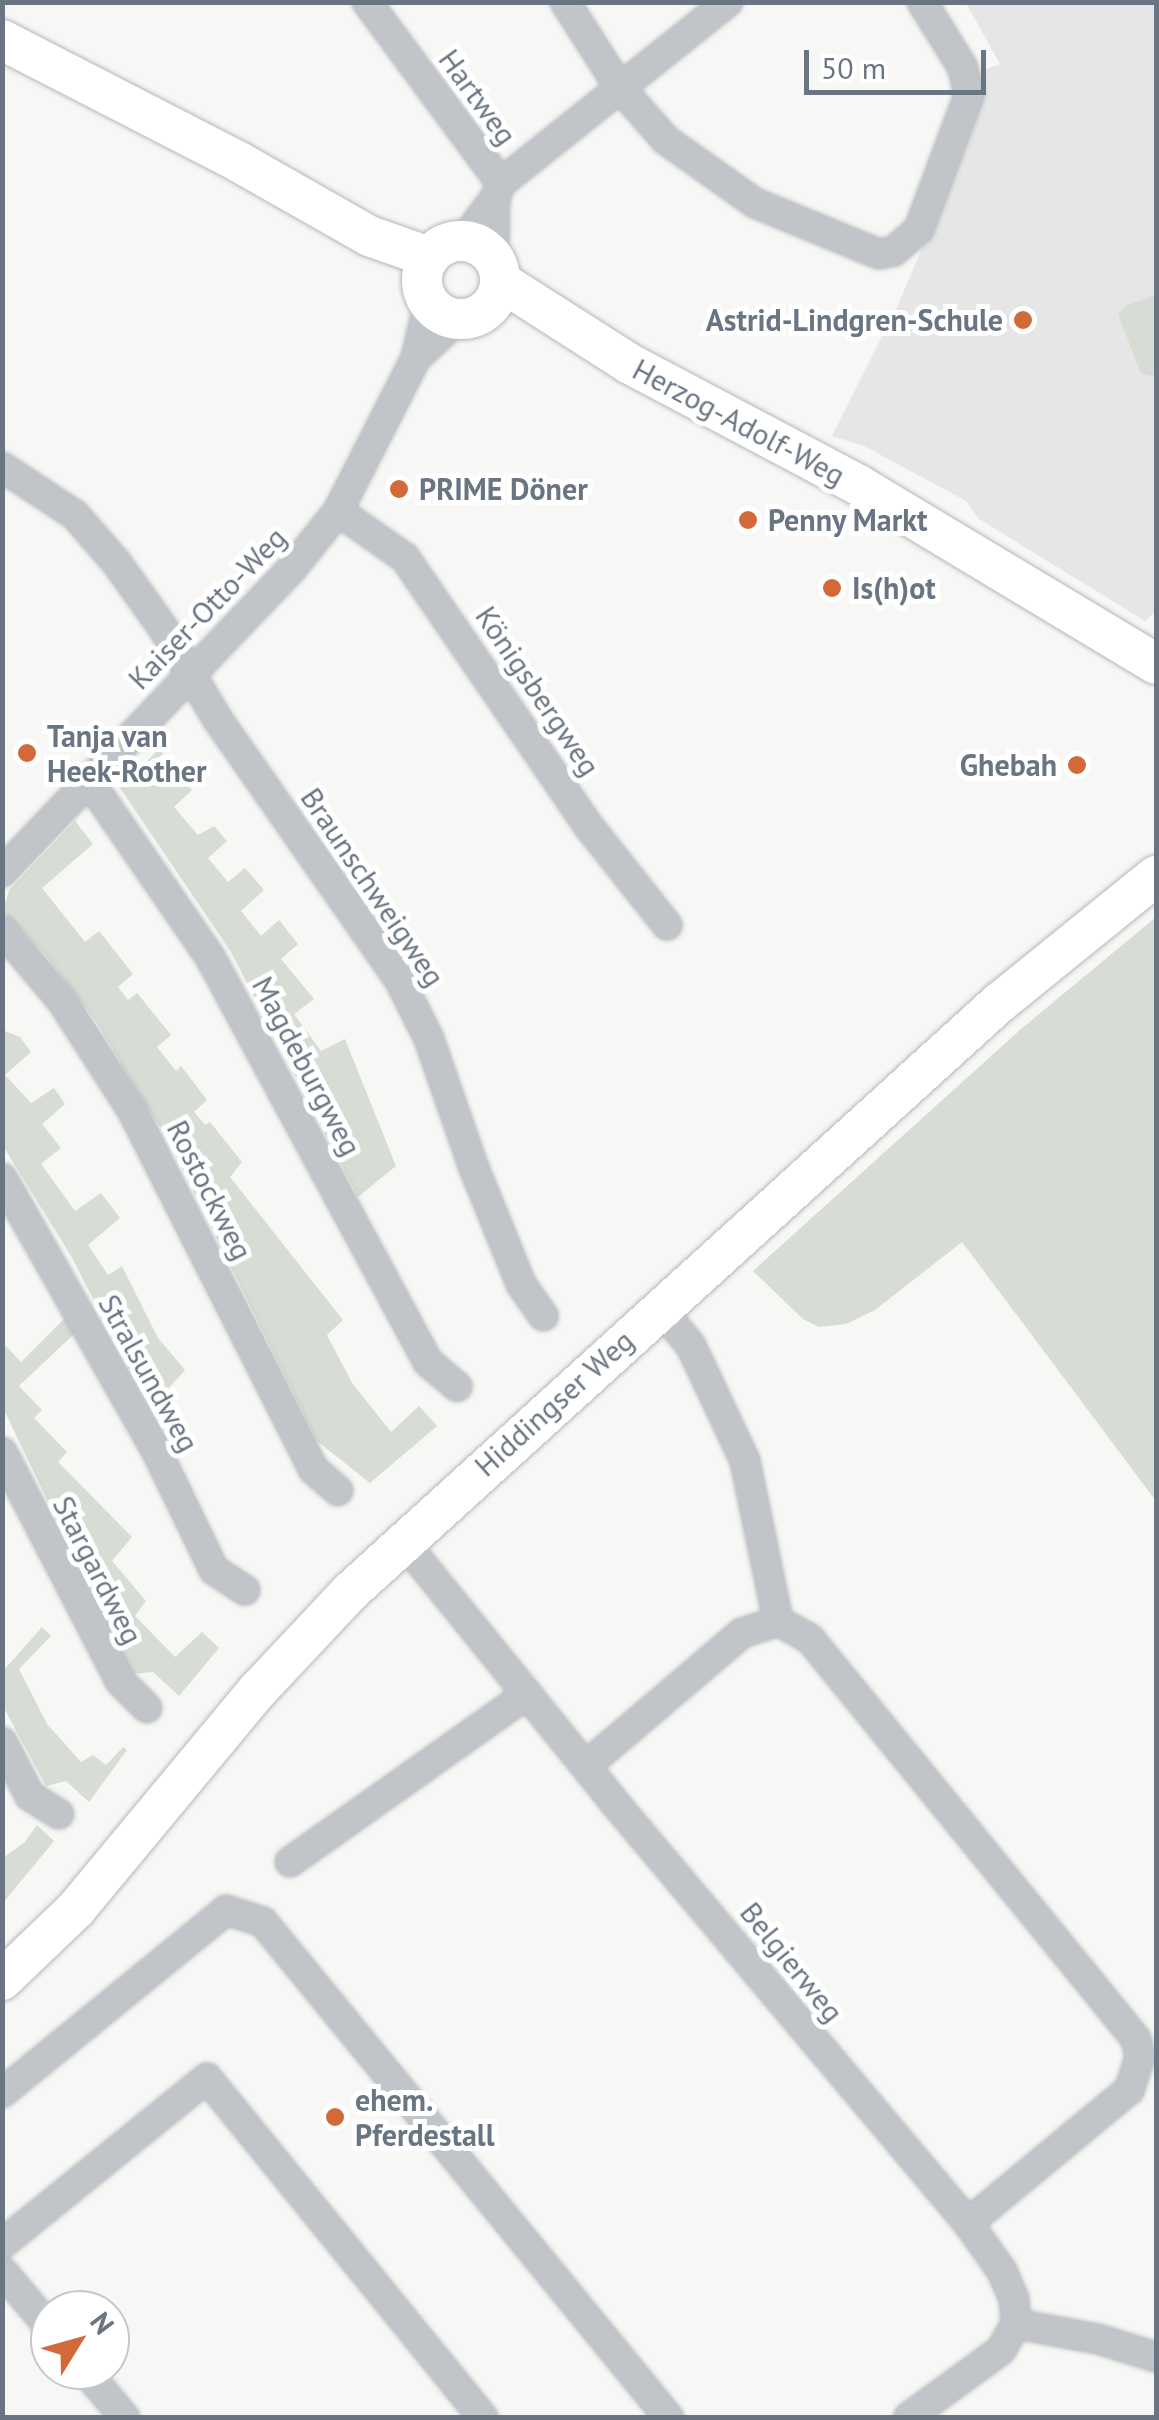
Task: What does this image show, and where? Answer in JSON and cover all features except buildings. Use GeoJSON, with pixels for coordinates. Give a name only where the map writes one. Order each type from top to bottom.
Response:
{"type":"FeatureCollection","features":[{"type":"Feature","properties":{"kind":"main road","name":"Herzog-Adolf-Weg"},"geometry":{"type":"LineString","coordinates":[[2,40],[238,162],[369,236],[579,334],[860,486],[1156,664]]}},
{"type":"Feature","properties":{"kind":"main road","name":"Hiddingser Weg"},"geometry":{"type":"LineString","coordinates":[[2,1980],[76,1909],[258,1690],[402,1542],[998,1003],[1156,876]]}},
{"type":"Feature","properties":{"kind":"street","name":"Hartweg"},"geometry":{"type":"LineString","coordinates":[[367,2],[498,190]]}},
{"type":"Feature","properties":{"kind":"street"},"geometry":{"type":"LineString","coordinates":[[564,2],[620,88],[666,140],[755,203],[870,253],[886,253],[920,228],[970,94],[963,68],[922,2]]}},
{"type":"Feature","properties":{"kind":"street"},"geometry":{"type":"LineString","coordinates":[[498,190],[728,2]]}},
{"type":"Feature","properties":{"kind":"street","name":"Kaiser-Otto-Weg"},"geometry":{"type":"LineString","coordinates":[[2,872],[290,571],[338,511],[460,281],[498,190]]}},
{"type":"Feature","properties":{"kind":"street","name":"Braunschweigweg"},"geometry":{"type":"LineString","coordinates":[[2,467],[76,515],[163,628],[189,674],[414,1006],[514,1267],[543,1316]]}},
{"type":"Feature","properties":{"kind":"street","name":"Königsbergweg"},"geometry":{"type":"LineString","coordinates":[[338,511],[405,558],[590,828],[667,926]]}},
{"type":"Feature","properties":{"kind":"street","name":"Magdeburgweg"},"geometry":{"type":"LineString","coordinates":[[88,781],[224,980],[428,1362],[457,1386]]}},
{"type":"Feature","properties":{"kind":"street","name":"Rostockweg"},"geometry":{"type":"LineString","coordinates":[[2,930],[62,1001],[132,1110],[313,1469],[338,1491]]}},
{"type":"Feature","properties":{"kind":"street","name":"Stralsundweg"},"geometry":{"type":"LineString","coordinates":[[2,1178],[156,1450],[214,1570],[245,1590]]}},
{"type":"Feature","properties":{"kind":"street"},"geometry":{"type":"LineString","coordinates":[[659,1307],[691,1346],[745,1461],[778,1621],[810,1640],[1136,2038],[1140,2058],[1128,2090],[968,2223]]}},
{"type":"Feature","properties":{"kind":"street","name":"Stargardweg"},"geometry":{"type":"LineString","coordinates":[[2,1452],[120,1682],[148,1708]]}},
{"type":"Feature","properties":{"kind":"street","name":"Belgierweg"},"geometry":{"type":"LineString","coordinates":[[402,1542],[968,2223],[1002,2270],[1014,2299],[1016,2324]]}},
{"type":"Feature","properties":{"kind":"street"},"geometry":{"type":"LineString","coordinates":[[587,1764],[742,1633],[778,1621]]}},
{"type":"Feature","properties":{"kind":"street"},"geometry":{"type":"LineString","coordinates":[[290,1862],[527,1694]]}},
{"type":"Feature","properties":{"kind":"street"},"geometry":{"type":"LineString","coordinates":[[2,1742],[30,1796],[58,1814]]}},
{"type":"Feature","properties":{"kind":"street"},"geometry":{"type":"LineString","coordinates":[[2,2093],[226,1910],[263,1922],[668,2418]]}},
{"type":"Feature","properties":{"kind":"street"},"geometry":{"type":"LineString","coordinates":[[2,2244],[207,2078],[483,2418]]}},
{"type":"Feature","properties":{"kind":"street"},"geometry":{"type":"LineString","coordinates":[[2,2271],[30,2304]]}},
{"type":"Feature","properties":{"kind":"street"},"geometry":{"type":"LineString","coordinates":[[908,2418],[1001,2350],[1016,2324],[1098,2339],[1156,2357]]}},
{"type":"Feature","properties":{"kind":"street"},"geometry":{"type":"LineString","coordinates":[[101,2390],[124,2418]]}},
{"type":"Feature","properties":{"kind":"shaded area","name":"Astrid-Lindgren-Schule"},"geometry":{"type":"Polygon","coordinates":[[[966,3],[1156,3],[1156,611],[1145,621],[979,519],[966,501],[864,446],[832,436],[898,305],[973,127],[978,104],[976,73],[1000,64],[966,3]]]}},
{"type":"Feature","properties":{"kind":"shaded area"},"geometry":{"type":"Polygon","coordinates":[[[1156,295],[1156,374],[1151,376],[1141,374],[1118,314],[1125,306],[1156,295]]]}},
{"type":"Feature","properties":{"kind":"shaded area"},"geometry":{"type":"Polygon","coordinates":[[[159,749],[192,790],[174,807],[198,835],[214,826],[227,841],[208,858],[228,882],[245,868],[264,890],[241,911],[261,936],[279,920],[298,944],[281,959],[314,999],[294,1014],[321,1051],[345,1039],[396,1166],[358,1197],[231,952],[120,788],[159,749]]]}},
{"type":"Feature","properties":{"kind":"shaded area"},"geometry":{"type":"Polygon","coordinates":[[[75,821],[93,844],[42,888],[85,942],[99,931],[133,974],[118,987],[128,1000],[137,993],[171,1035],[157,1047],[176,1071],[181,1066],[207,1100],[194,1112],[205,1125],[210,1122],[242,1162],[230,1177],[343,1320],[327,1335],[352,1383],[391,1432],[419,1406],[437,1426],[370,1483],[317,1441],[170,1144],[95,1020],[46,956],[3,911],[9,890],[75,821]]]}},
{"type":"Feature","properties":{"kind":"shaded area"},"geometry":{"type":"Polygon","coordinates":[[[1156,917],[1156,1501],[962,1242],[875,1310],[846,1324],[819,1327],[803,1319],[753,1271],[1021,1029],[1156,917]]]}},
{"type":"Feature","properties":{"kind":"shaded area"},"geometry":{"type":"Polygon","coordinates":[[[5,1031],[20,1037],[31,1052],[5,1075],[31,1103],[54,1088],[65,1104],[42,1124],[61,1148],[41,1164],[75,1211],[101,1193],[120,1218],[88,1245],[108,1275],[122,1266],[158,1338],[185,1370],[150,1409],[71,1256],[3,1146],[5,1031]]]}},
{"type":"Feature","properties":{"kind":"shaded area"},"geometry":{"type":"Polygon","coordinates":[[[66,1317],[74,1334],[19,1386],[42,1410],[34,1418],[67,1452],[58,1462],[132,1537],[112,1561],[146,1601],[135,1616],[175,1657],[202,1632],[219,1648],[179,1696],[153,1672],[131,1674],[3,1408],[2,1342],[21,1362],[66,1317]]]}},
{"type":"Feature","properties":{"kind":"shaded area"},"geometry":{"type":"Polygon","coordinates":[[[42,1627],[51,1636],[19,1669],[47,1724],[81,1762],[93,1755],[106,1765],[123,1747],[127,1750],[89,1802],[66,1781],[46,1786],[3,1706],[3,1671],[42,1627]]]}},
{"type":"Feature","properties":{"kind":"shaded area"},"geometry":{"type":"Polygon","coordinates":[[[37,1825],[54,1841],[3,1903],[3,1858],[25,1842],[37,1825]]]}},
{"type":"Feature","properties":{"kind":"place","name":"Astrid-Lindgren-Schule"},"geometry":{"type":"Point","coordinates":[1023,320]}},
{"type":"Feature","properties":{"kind":"place","name":"PRIME Döner"},"geometry":{"type":"Point","coordinates":[399,489]}},
{"type":"Feature","properties":{"kind":"place","name":"Penny Markt"},"geometry":{"type":"Point","coordinates":[748,520]}},
{"type":"Feature","properties":{"kind":"place","name":"Is(h)ot"},"geometry":{"type":"Point","coordinates":[832,588]}},
{"type":"Feature","properties":{"kind":"place","name":"Tanja van Heek-Rother"},"geometry":{"type":"Point","coordinates":[27,753]}},
{"type":"Feature","properties":{"kind":"place","name":"Ghebah"},"geometry":{"type":"Point","coordinates":[1077,765]}},
{"type":"Feature","properties":{"kind":"place","name":"ehem. Pferdestall"},"geometry":{"type":"Point","coordinates":[335,2117]}}]}
